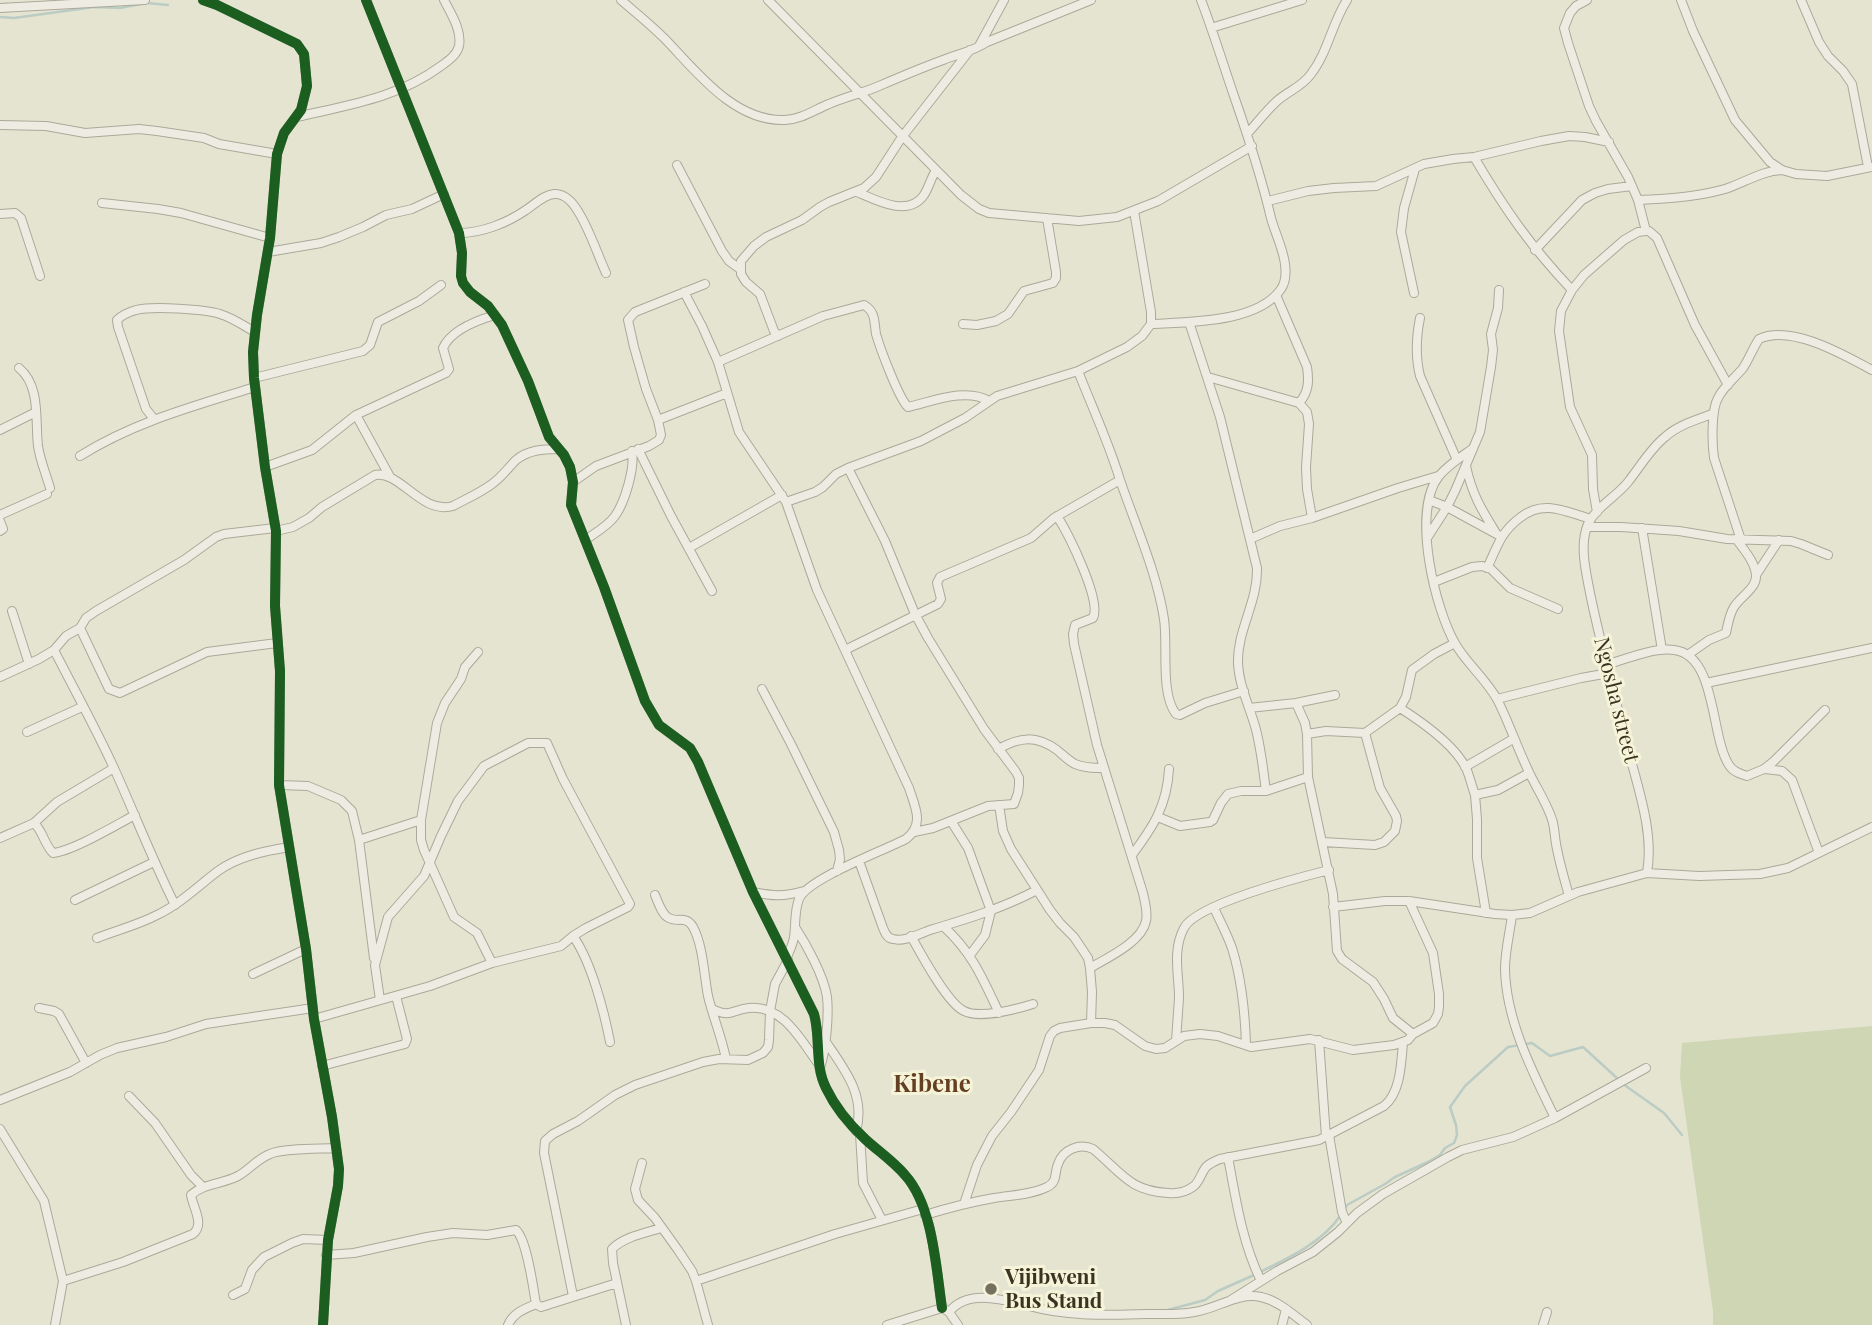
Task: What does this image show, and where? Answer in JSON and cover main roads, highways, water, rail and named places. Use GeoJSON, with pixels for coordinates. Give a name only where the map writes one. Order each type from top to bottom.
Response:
{"type":"FeatureCollection","features":[{"type":"Feature","properties":{"kind":"waterway"},"geometry":{"type":"LineString","coordinates":[[0,17],[14,18],[94,7],[120,8],[147,3],[168,5]]}},
{"type":"Feature","properties":{"kind":"waterway"},"geometry":{"type":"LineString","coordinates":[[1345,1208],[1395,1177],[1440,1155],[1454,1143],[1456,1125],[1450,1107],[1465,1086],[1508,1047],[1532,1043],[1550,1056],[1583,1047],[1618,1079]]}},
{"type":"Feature","properties":{"kind":"waterway"},"geometry":{"type":"LineString","coordinates":[[1623,1084],[1664,1113],[1682,1135]]}},
{"type":"Feature","properties":{"kind":"waterway"},"geometry":{"type":"LineString","coordinates":[[1260,1272],[1314,1242],[1340,1216]]}},
{"type":"Feature","properties":{"kind":"waterway"},"geometry":{"type":"LineString","coordinates":[[1164,1311],[1205,1300],[1218,1291],[1254,1275]]}},
{"type":"Feature","properties":{"kind":"place","name":"Vijibweni Bus Stand"},"geometry":{"type":"Point","coordinates":[991,1289]}},
{"type":"Feature","properties":{"kind":"district","name":"Kibene"},"geometry":{"type":"Point","coordinates":[932,1085]}}]}
